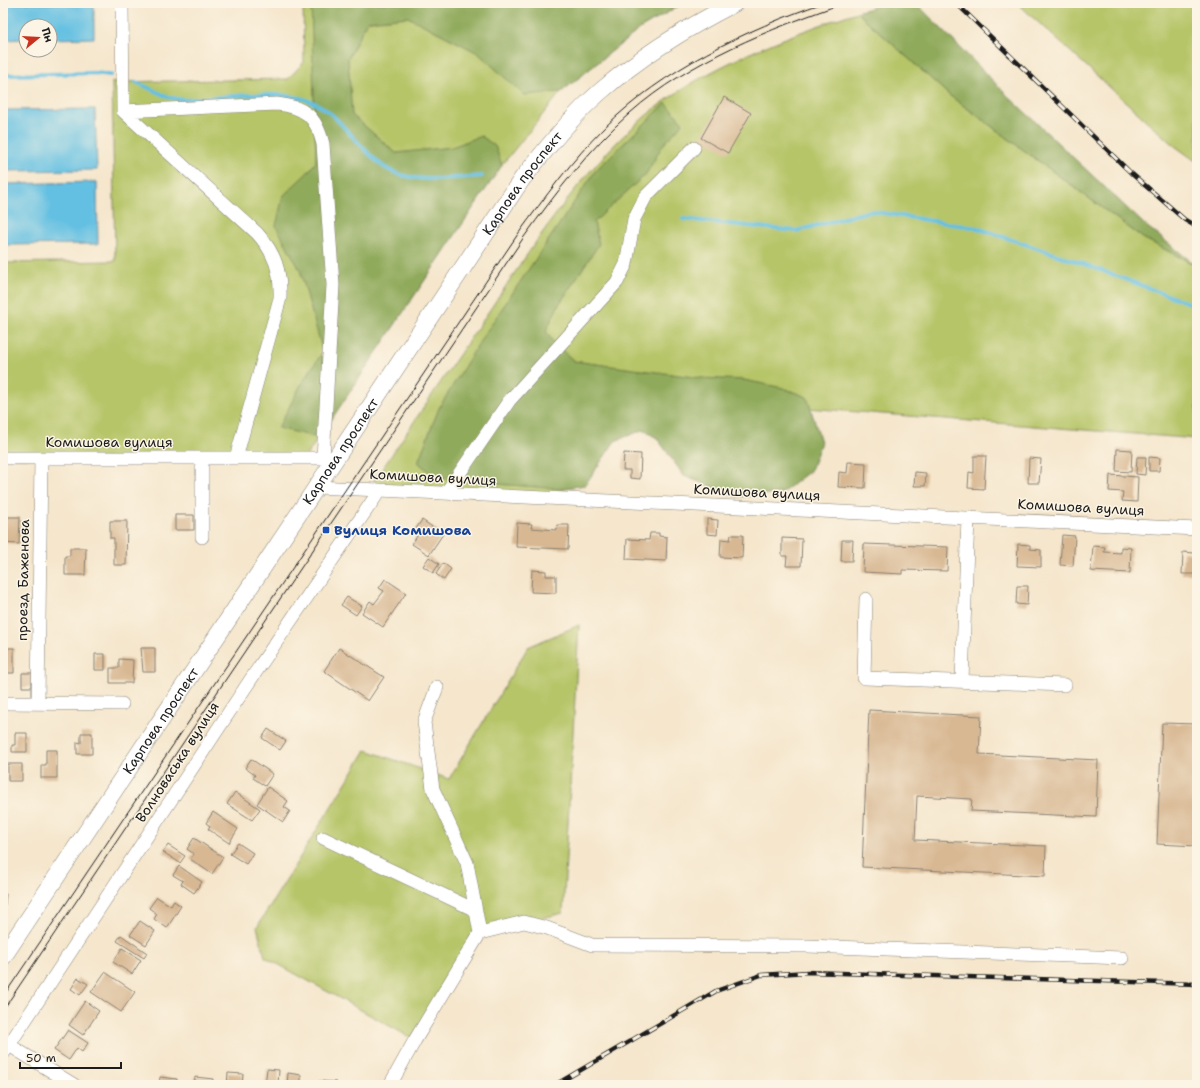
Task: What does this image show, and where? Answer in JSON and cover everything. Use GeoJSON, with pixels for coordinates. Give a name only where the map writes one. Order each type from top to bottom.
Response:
{"type":"FeatureCollection","features":[{"type":"Feature","properties":{"kind":"main road","name":"Карпова проспект"},"geometry":{"type":"LineString","coordinates":[[3,957],[316,487],[329,458],[522,179],[574,117],[600,91],[626,70],[668,41],[735,3]]}},
{"type":"Feature","properties":{"kind":"street"},"geometry":{"type":"LineString","coordinates":[[122,3],[123,111],[257,233],[269,246],[277,262],[281,280],[280,298],[236,458]]}},
{"type":"Feature","properties":{"kind":"street"},"geometry":{"type":"LineString","coordinates":[[123,111],[277,104],[299,108],[308,114],[319,127],[323,144],[334,285],[329,458]]}},
{"type":"Feature","properties":{"kind":"street"},"geometry":{"type":"LineString","coordinates":[[446,493],[509,401],[617,282],[626,264],[634,219],[646,196],[694,148]]}},
{"type":"Feature","properties":{"kind":"street","name":"Комишова вулиця"},"geometry":{"type":"LineString","coordinates":[[3,458],[329,458]]}},
{"type":"Feature","properties":{"kind":"street","name":"проезд Баженова"},"geometry":{"type":"LineString","coordinates":[[38,703],[41,458]]}},
{"type":"Feature","properties":{"kind":"street"},"geometry":{"type":"LineString","coordinates":[[202,458],[202,537]]}},
{"type":"Feature","properties":{"kind":"street","name":"Комишова вулиця"},"geometry":{"type":"LineString","coordinates":[[316,487],[1197,529]]}},
{"type":"Feature","properties":{"kind":"street","name":"Волноваська вулиця"},"geometry":{"type":"LineString","coordinates":[[6,1050],[255,673],[380,490]]}},
{"type":"Feature","properties":{"kind":"street"},"geometry":{"type":"LineString","coordinates":[[962,681],[968,518]]}},
{"type":"Feature","properties":{"kind":"street"},"geometry":{"type":"LineString","coordinates":[[866,599],[864,678],[1065,685]]}},
{"type":"Feature","properties":{"kind":"street"},"geometry":{"type":"LineString","coordinates":[[390,1085],[415,1040],[480,933],[466,863],[433,789],[424,722],[437,687]]}},
{"type":"Feature","properties":{"kind":"street"},"geometry":{"type":"LineString","coordinates":[[3,703],[122,704]]}},
{"type":"Feature","properties":{"kind":"street"},"geometry":{"type":"LineString","coordinates":[[323,838],[475,910]]}},
{"type":"Feature","properties":{"kind":"street"},"geometry":{"type":"LineString","coordinates":[[480,933],[524,922],[547,928],[592,945],[808,946],[1122,958]]}},
{"type":"Feature","properties":{"kind":"street"},"geometry":{"type":"LineString","coordinates":[[6,1050],[74,1085]]}},
{"type":"Feature","properties":{"kind":"green space"},"geometry":{"type":"Polygon","coordinates":[[[303,3],[684,3],[641,28],[561,92],[502,165],[305,458],[3,458],[3,263],[115,261],[112,82],[288,79],[304,62],[303,3]]]}},
{"type":"Feature","properties":{"kind":"green space"},"geometry":{"type":"Polygon","coordinates":[[[311,3],[684,3],[641,28],[561,92],[524,95],[478,53],[408,17],[367,21],[348,59],[352,115],[396,153],[452,147],[481,136],[495,146],[502,165],[319,438],[278,428],[303,381],[323,352],[300,270],[276,226],[283,196],[307,173],[316,162],[311,3]]]}},
{"type":"Feature","properties":{"kind":"green space"},"geometry":{"type":"Polygon","coordinates":[[[887,3],[916,3],[1009,97],[1145,225],[1197,266],[1143,238],[949,95],[857,12],[887,3]]]}},
{"type":"Feature","properties":{"kind":"green space"},"geometry":{"type":"Polygon","coordinates":[[[1017,3],[1197,3],[1197,162],[1172,144],[1017,3]]]}},
{"type":"Feature","properties":{"kind":"green space"},"geometry":{"type":"Polygon","coordinates":[[[857,12],[949,95],[1143,238],[1197,266],[1197,439],[581,390],[563,499],[368,490],[548,225],[589,172],[612,147],[636,124],[662,103],[708,74],[756,50],[857,12]]]}},
{"type":"Feature","properties":{"kind":"green space"},"geometry":{"type":"Polygon","coordinates":[[[666,103],[683,123],[663,145],[646,174],[594,222],[599,244],[558,306],[546,331],[553,342],[574,361],[701,378],[744,380],[783,388],[807,397],[821,442],[811,470],[782,493],[738,497],[684,476],[657,438],[643,430],[615,441],[585,485],[561,489],[470,482],[435,477],[418,462],[439,408],[482,338],[596,170],[666,103]]]}},
{"type":"Feature","properties":{"kind":"green space"},"geometry":{"type":"Polygon","coordinates":[[[579,625],[563,913],[480,933],[415,1040],[265,957],[257,927],[366,750],[449,779],[528,647],[579,625]]]}},
{"type":"Feature","properties":{"kind":"water"},"geometry":{"type":"Polygon","coordinates":[[[3,3],[94,3],[94,38],[58,39],[58,18],[18,18],[18,39],[3,40],[3,3]]]}},
{"type":"Feature","properties":{"kind":"water"},"geometry":{"type":"Polygon","coordinates":[[[95,109],[97,170],[3,171],[3,110],[95,109]]]}},
{"type":"Feature","properties":{"kind":"water"},"geometry":{"type":"Polygon","coordinates":[[[97,182],[98,244],[3,245],[3,184],[97,182]]]}},
{"type":"Feature","properties":{"kind":"building"},"geometry":{"type":"Polygon","coordinates":[[[724,97],[751,113],[728,153],[701,138],[724,97]]]}},
{"type":"Feature","properties":{"kind":"building"},"geometry":{"type":"Polygon","coordinates":[[[1117,449],[1132,450],[1131,472],[1116,471],[1117,449]]]}},
{"type":"Feature","properties":{"kind":"building"},"geometry":{"type":"Polygon","coordinates":[[[624,453],[641,454],[640,479],[630,478],[630,470],[623,470],[624,453]]]}},
{"type":"Feature","properties":{"kind":"building"},"geometry":{"type":"Polygon","coordinates":[[[974,456],[986,456],[984,489],[968,488],[969,472],[974,473],[974,456]]]}},
{"type":"Feature","properties":{"kind":"building"},"geometry":{"type":"Polygon","coordinates":[[[1137,457],[1146,457],[1145,475],[1136,474],[1137,457]]]}},
{"type":"Feature","properties":{"kind":"building"},"geometry":{"type":"Polygon","coordinates":[[[1149,457],[1160,458],[1159,471],[1149,471],[1149,457]]]}},
{"type":"Feature","properties":{"kind":"building"},"geometry":{"type":"Polygon","coordinates":[[[1029,458],[1041,459],[1039,483],[1028,483],[1029,458]]]}},
{"type":"Feature","properties":{"kind":"building"},"geometry":{"type":"Polygon","coordinates":[[[848,462],[866,463],[865,488],[838,487],[839,472],[847,473],[848,462]]]}},
{"type":"Feature","properties":{"kind":"building"},"geometry":{"type":"Polygon","coordinates":[[[915,472],[926,473],[925,486],[914,486],[915,472]]]}},
{"type":"Feature","properties":{"kind":"building"},"geometry":{"type":"Polygon","coordinates":[[[1110,475],[1138,477],[1137,502],[1122,501],[1123,492],[1109,491],[1110,475]]]}},
{"type":"Feature","properties":{"kind":"building"},"geometry":{"type":"Polygon","coordinates":[[[175,515],[194,515],[194,530],[175,530],[175,515]]]}},
{"type":"Feature","properties":{"kind":"building"},"geometry":{"type":"Polygon","coordinates":[[[3,517],[20,517],[19,544],[3,543],[3,517]]]}},
{"type":"Feature","properties":{"kind":"building"},"geometry":{"type":"Polygon","coordinates":[[[707,519],[718,520],[717,535],[707,534],[707,519]]]}},
{"type":"Feature","properties":{"kind":"building"},"geometry":{"type":"Polygon","coordinates":[[[422,520],[443,534],[429,555],[412,544],[419,533],[415,530],[422,520]]]}},
{"type":"Feature","properties":{"kind":"building"},"geometry":{"type":"Polygon","coordinates":[[[110,521],[127,521],[126,565],[114,565],[114,538],[110,538],[110,521]]]}},
{"type":"Feature","properties":{"kind":"building"},"geometry":{"type":"Polygon","coordinates":[[[517,523],[532,524],[531,528],[556,530],[557,525],[569,525],[568,549],[516,547],[517,523]]]}},
{"type":"Feature","properties":{"kind":"building"},"geometry":{"type":"Polygon","coordinates":[[[650,533],[659,533],[659,536],[667,537],[666,561],[626,559],[627,539],[649,540],[650,533]]]}},
{"type":"Feature","properties":{"kind":"building"},"geometry":{"type":"Polygon","coordinates":[[[731,535],[743,535],[742,558],[720,557],[721,539],[730,540],[731,535]]]}},
{"type":"Feature","properties":{"kind":"building"},"geometry":{"type":"Polygon","coordinates":[[[1062,535],[1075,536],[1073,566],[1060,565],[1062,535]]]}},
{"type":"Feature","properties":{"kind":"building"},"geometry":{"type":"Polygon","coordinates":[[[782,538],[802,539],[801,566],[786,566],[787,556],[782,556],[782,538]]]}},
{"type":"Feature","properties":{"kind":"building"},"geometry":{"type":"Polygon","coordinates":[[[842,540],[853,540],[852,561],[841,561],[842,540]]]}},
{"type":"Feature","properties":{"kind":"building"},"geometry":{"type":"Polygon","coordinates":[[[864,544],[948,547],[947,571],[902,570],[902,574],[863,572],[864,544]]]}},
{"type":"Feature","properties":{"kind":"building"},"geometry":{"type":"Polygon","coordinates":[[[1018,544],[1030,545],[1030,549],[1041,550],[1041,567],[1017,566],[1018,544]]]}},
{"type":"Feature","properties":{"kind":"building"},"geometry":{"type":"Polygon","coordinates":[[[1093,546],[1105,547],[1104,552],[1121,553],[1121,547],[1131,548],[1130,573],[1091,571],[1093,546]]]}},
{"type":"Feature","properties":{"kind":"building"},"geometry":{"type":"Polygon","coordinates":[[[70,548],[86,548],[85,575],[65,575],[65,556],[70,556],[70,548]]]}},
{"type":"Feature","properties":{"kind":"building"},"geometry":{"type":"Polygon","coordinates":[[[1194,549],[1197,549],[1197,574],[1182,574],[1183,552],[1194,553],[1194,549]]]}},
{"type":"Feature","properties":{"kind":"building"},"geometry":{"type":"Polygon","coordinates":[[[429,557],[439,564],[433,573],[423,566],[429,557]]]}},
{"type":"Feature","properties":{"kind":"building"},"geometry":{"type":"Polygon","coordinates":[[[443,563],[451,569],[444,580],[436,574],[443,563]]]}},
{"type":"Feature","properties":{"kind":"building"},"geometry":{"type":"Polygon","coordinates":[[[532,570],[546,571],[546,576],[556,576],[556,593],[531,592],[532,570]]]}},
{"type":"Feature","properties":{"kind":"building"},"geometry":{"type":"Polygon","coordinates":[[[385,579],[406,593],[383,627],[362,613],[370,601],[374,604],[384,591],[379,588],[385,579]]]}},
{"type":"Feature","properties":{"kind":"building"},"geometry":{"type":"Polygon","coordinates":[[[1017,586],[1028,586],[1027,605],[1016,604],[1017,586]]]}},
{"type":"Feature","properties":{"kind":"building"},"geometry":{"type":"Polygon","coordinates":[[[347,597],[362,606],[356,615],[341,605],[347,597]]]}},
{"type":"Feature","properties":{"kind":"building"},"geometry":{"type":"Polygon","coordinates":[[[3,648],[14,648],[14,673],[3,673],[3,648]]]}},
{"type":"Feature","properties":{"kind":"building"},"geometry":{"type":"Polygon","coordinates":[[[141,648],[155,648],[155,672],[143,672],[141,648]]]}},
{"type":"Feature","properties":{"kind":"building"},"geometry":{"type":"Polygon","coordinates":[[[339,648],[384,677],[368,701],[324,671],[339,648]]]}},
{"type":"Feature","properties":{"kind":"building"},"geometry":{"type":"Polygon","coordinates":[[[95,654],[105,654],[105,670],[95,670],[95,654]]]}},
{"type":"Feature","properties":{"kind":"building"},"geometry":{"type":"Polygon","coordinates":[[[119,659],[133,660],[132,683],[110,683],[110,668],[119,668],[119,659]]]}},
{"type":"Feature","properties":{"kind":"building"},"geometry":{"type":"Polygon","coordinates":[[[22,673],[32,673],[32,687],[22,687],[22,673]]]}},
{"type":"Feature","properties":{"kind":"building"},"geometry":{"type":"Polygon","coordinates":[[[869,710],[981,716],[979,754],[1098,760],[1096,817],[971,811],[972,799],[917,796],[915,840],[1046,846],[1045,876],[862,867],[869,710]]]}},
{"type":"Feature","properties":{"kind":"building"},"geometry":{"type":"Polygon","coordinates":[[[1162,723],[1197,724],[1197,846],[1157,844],[1162,723]]]}},
{"type":"Feature","properties":{"kind":"building"},"geometry":{"type":"Polygon","coordinates":[[[268,729],[286,741],[280,750],[262,738],[268,729]]]}},
{"type":"Feature","properties":{"kind":"building"},"geometry":{"type":"Polygon","coordinates":[[[15,733],[27,733],[27,752],[12,752],[12,745],[15,745],[15,733]]]}},
{"type":"Feature","properties":{"kind":"building"},"geometry":{"type":"Polygon","coordinates":[[[81,733],[92,733],[92,754],[77,754],[77,742],[81,743],[81,733]]]}},
{"type":"Feature","properties":{"kind":"building"},"geometry":{"type":"Polygon","coordinates":[[[46,750],[57,750],[57,778],[41,778],[41,765],[46,765],[46,750]]]}},
{"type":"Feature","properties":{"kind":"building"},"geometry":{"type":"Polygon","coordinates":[[[251,759],[273,774],[265,786],[253,778],[255,775],[245,768],[251,759]]]}},
{"type":"Feature","properties":{"kind":"building"},"geometry":{"type":"Polygon","coordinates":[[[8,764],[22,764],[22,781],[8,781],[8,764]]]}},
{"type":"Feature","properties":{"kind":"building"},"geometry":{"type":"Polygon","coordinates":[[[268,787],[288,801],[284,807],[290,811],[283,822],[257,804],[268,787]]]}},
{"type":"Feature","properties":{"kind":"building"},"geometry":{"type":"Polygon","coordinates":[[[235,792],[260,809],[252,820],[227,804],[235,792]]]}},
{"type":"Feature","properties":{"kind":"building"},"geometry":{"type":"Polygon","coordinates":[[[213,812],[238,829],[229,843],[208,829],[210,826],[206,823],[213,812]]]}},
{"type":"Feature","properties":{"kind":"building"},"geometry":{"type":"Polygon","coordinates":[[[194,838],[223,857],[212,874],[190,859],[194,854],[187,849],[194,838]]]}},
{"type":"Feature","properties":{"kind":"building"},"geometry":{"type":"Polygon","coordinates":[[[238,843],[253,853],[246,864],[230,854],[238,843]]]}},
{"type":"Feature","properties":{"kind":"building"},"geometry":{"type":"Polygon","coordinates":[[[168,845],[185,856],[180,863],[163,852],[168,845]]]}},
{"type":"Feature","properties":{"kind":"building"},"geometry":{"type":"Polygon","coordinates":[[[179,866],[202,882],[194,893],[181,884],[183,881],[173,875],[179,866]]]}},
{"type":"Feature","properties":{"kind":"building"},"geometry":{"type":"Polygon","coordinates":[[[3,893],[6,894],[5,905],[3,905],[3,893]]]}},
{"type":"Feature","properties":{"kind":"building"},"geometry":{"type":"Polygon","coordinates":[[[157,897],[171,906],[174,901],[181,906],[167,928],[154,919],[157,914],[149,908],[157,897]]]}},
{"type":"Feature","properties":{"kind":"building"},"geometry":{"type":"Polygon","coordinates":[[[140,921],[155,931],[146,945],[130,935],[140,921]]]}},
{"type":"Feature","properties":{"kind":"building"},"geometry":{"type":"Polygon","coordinates":[[[121,935],[147,953],[144,958],[117,941],[121,935]]]}},
{"type":"Feature","properties":{"kind":"building"},"geometry":{"type":"Polygon","coordinates":[[[122,948],[141,960],[132,974],[113,962],[122,948]]]}},
{"type":"Feature","properties":{"kind":"building"},"geometry":{"type":"Polygon","coordinates":[[[105,972],[135,992],[121,1012],[91,992],[105,972]]]}},
{"type":"Feature","properties":{"kind":"building"},"geometry":{"type":"Polygon","coordinates":[[[78,978],[88,984],[80,995],[71,989],[78,978]]]}},
{"type":"Feature","properties":{"kind":"building"},"geometry":{"type":"Polygon","coordinates":[[[85,1001],[99,1011],[83,1035],[69,1025],[85,1001]]]}},
{"type":"Feature","properties":{"kind":"building"},"geometry":{"type":"Polygon","coordinates":[[[68,1030],[88,1043],[82,1052],[77,1048],[69,1060],[54,1050],[68,1030]]]}},
{"type":"Feature","properties":{"kind":"building"},"geometry":{"type":"Polygon","coordinates":[[[267,1069],[279,1070],[278,1085],[265,1085],[267,1069]]]}},
{"type":"Feature","properties":{"kind":"building"},"geometry":{"type":"Polygon","coordinates":[[[228,1073],[243,1074],[242,1085],[227,1085],[228,1073]]]}},
{"type":"Feature","properties":{"kind":"building"},"geometry":{"type":"Polygon","coordinates":[[[288,1073],[301,1075],[301,1085],[287,1085],[288,1073]]]}},
{"type":"Feature","properties":{"kind":"building"},"geometry":{"type":"Polygon","coordinates":[[[160,1077],[177,1079],[177,1085],[159,1085],[160,1077]]]}},
{"type":"Feature","properties":{"kind":"building"},"geometry":{"type":"Polygon","coordinates":[[[195,1077],[213,1079],[212,1085],[194,1085],[195,1077]]]}},
{"type":"Feature","properties":{"kind":"building"},"geometry":{"type":"Polygon","coordinates":[[[319,1081],[336,1082],[336,1085],[319,1085],[319,1081]]]}},
{"type":"Feature","properties":{"kind":"waterway"},"geometry":{"type":"LineString","coordinates":[[3,75],[95,73],[111,75]]}},
{"type":"Feature","properties":{"kind":"waterway"},"geometry":{"type":"LineString","coordinates":[[136,82],[168,97],[183,100],[246,95],[280,95],[307,100],[330,114],[371,156],[390,170],[402,175],[428,179],[482,176]]}},
{"type":"Feature","properties":{"kind":"waterway"},"geometry":{"type":"LineString","coordinates":[[683,219],[796,231],[870,211],[977,228],[1084,264],[1197,306]]}},
{"type":"Feature","properties":{"kind":"tram line"},"geometry":{"type":"LineString","coordinates":[[3,997],[518,234],[570,166],[592,140],[627,107],[653,87],[679,70],[735,39],[823,3]]}},
{"type":"Feature","properties":{"kind":"tram line"},"geometry":{"type":"LineString","coordinates":[[3,1010],[524,237],[548,204],[587,156],[630,113],[653,94],[678,77],[760,35],[844,3]]}},
{"type":"Feature","properties":{"kind":"railway"},"geometry":{"type":"LineString","coordinates":[[956,3],[1132,174],[1185,220],[1197,227]]}},
{"type":"Feature","properties":{"kind":"railway"},"geometry":{"type":"LineString","coordinates":[[555,1085],[716,991],[761,975],[808,972],[1197,984]]}},
{"type":"Feature","properties":{"kind":"place","name":"Вулиця Комишова"},"geometry":{"type":"Point","coordinates":[326,530]}}]}
